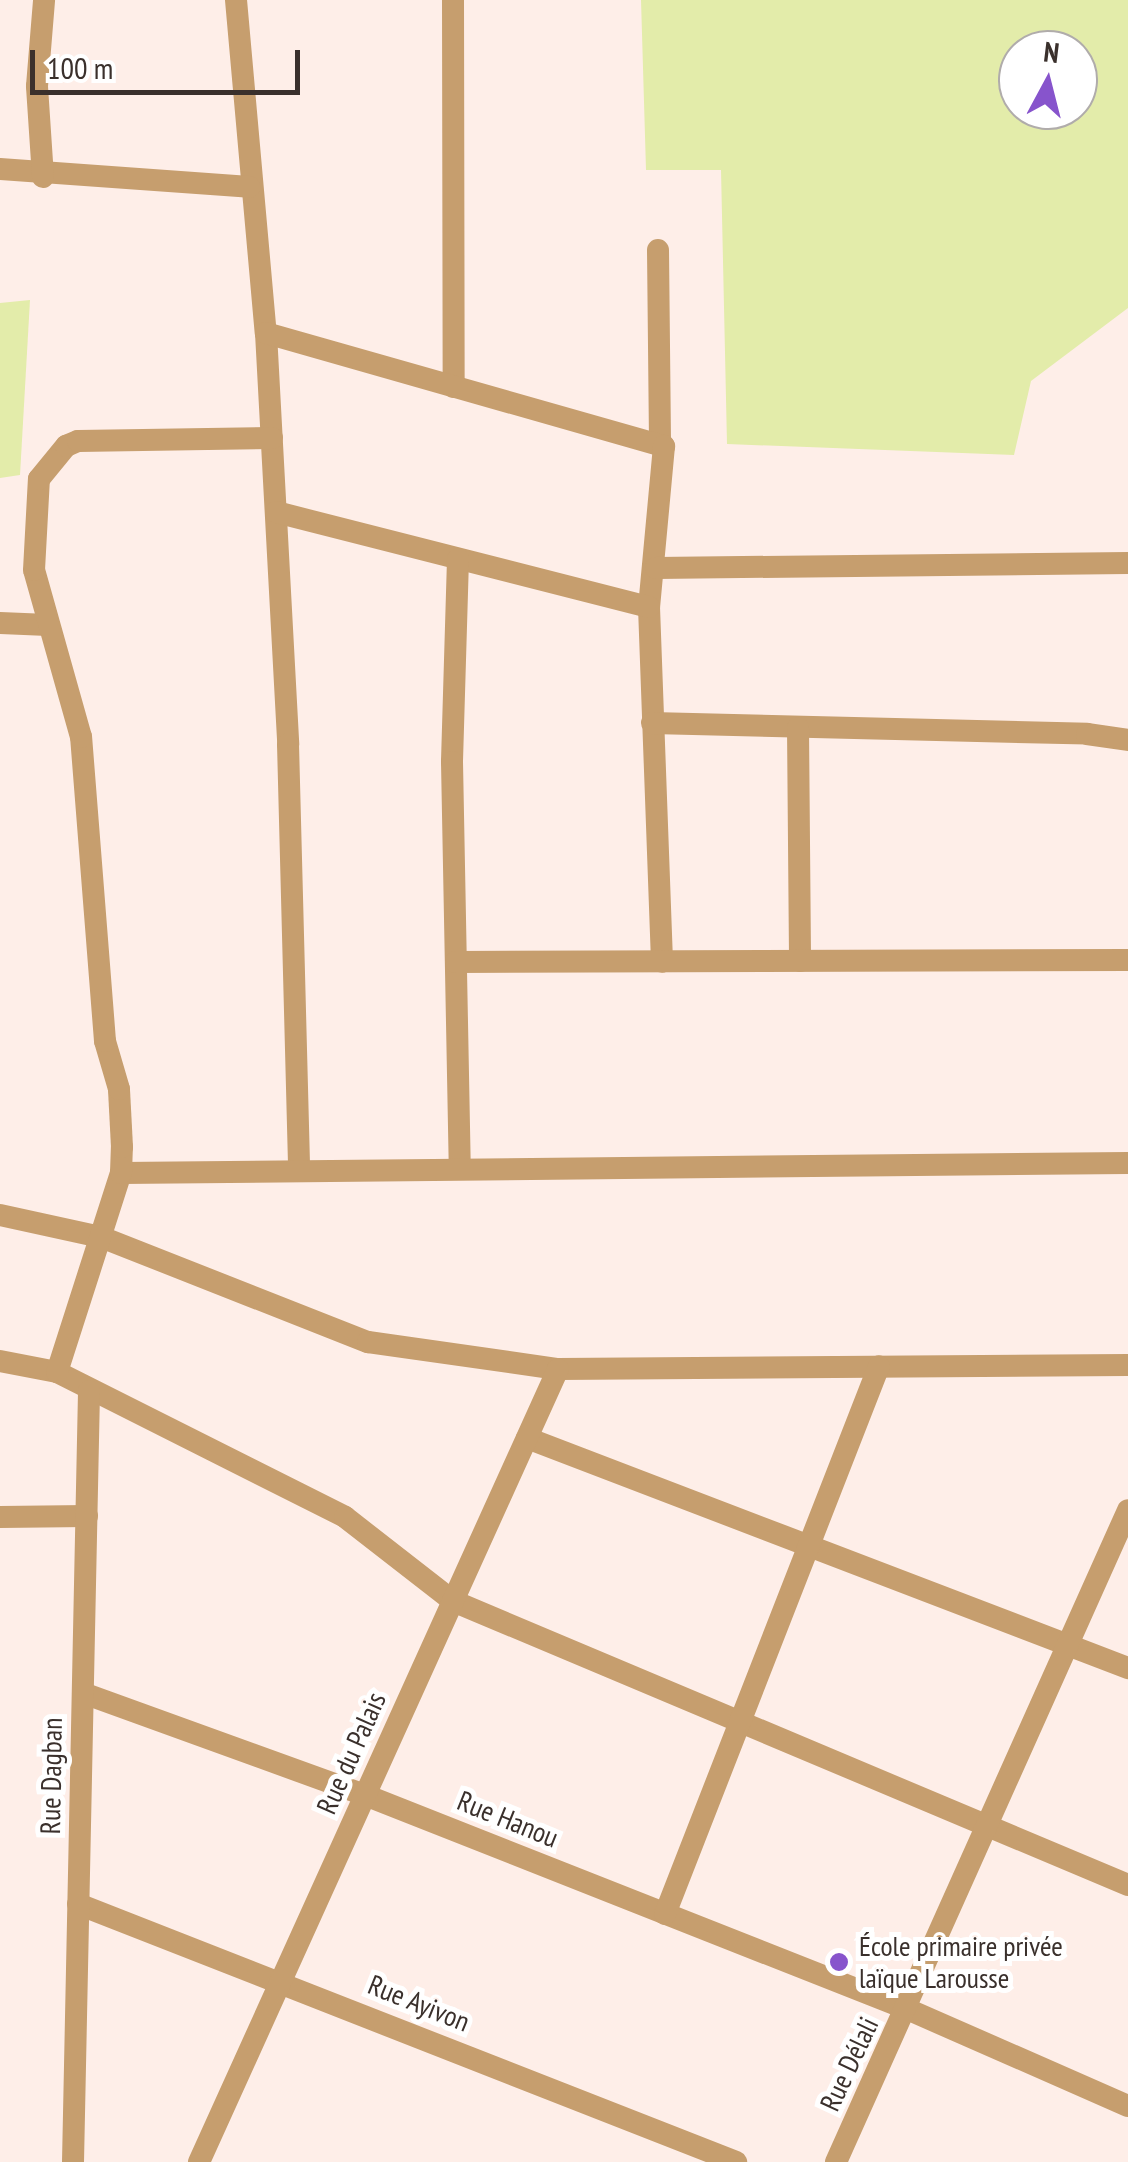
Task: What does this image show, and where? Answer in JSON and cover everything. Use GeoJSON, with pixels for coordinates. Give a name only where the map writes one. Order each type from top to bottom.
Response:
{"type":"FeatureCollection","features":[{"type":"Feature","properties":{"kind":"street"},"geometry":{"type":"LineString","coordinates":[[43,177],[37,86],[44,0]]}},
{"type":"Feature","properties":{"kind":"street"},"geometry":{"type":"LineString","coordinates":[[236,0],[249,186],[266,333],[276,512],[299,1170]]}},
{"type":"Feature","properties":{"kind":"street"},"geometry":{"type":"LineString","coordinates":[[453,0],[454,388]]}},
{"type":"Feature","properties":{"kind":"street"},"geometry":{"type":"LineString","coordinates":[[0,170],[43,177],[249,186]]}},
{"type":"Feature","properties":{"kind":"street"},"geometry":{"type":"LineString","coordinates":[[658,250],[660,443],[656,568],[649,607],[662,962]]}},
{"type":"Feature","properties":{"kind":"street"},"geometry":{"type":"LineString","coordinates":[[266,333],[660,443]]}},
{"type":"Feature","properties":{"kind":"street"},"geometry":{"type":"LineString","coordinates":[[57,1372],[121,1173],[119,1089],[105,1040],[81,737],[34,570],[40,478],[66,446],[272,438]]}},
{"type":"Feature","properties":{"kind":"street"},"geometry":{"type":"LineString","coordinates":[[276,512],[649,607]]}},
{"type":"Feature","properties":{"kind":"street"},"geometry":{"type":"LineString","coordinates":[[458,558],[456,962],[460,1168]]}},
{"type":"Feature","properties":{"kind":"street"},"geometry":{"type":"LineString","coordinates":[[656,568],[1128,563]]}},
{"type":"Feature","properties":{"kind":"street"},"geometry":{"type":"LineString","coordinates":[[0,623],[48,625]]}},
{"type":"Feature","properties":{"kind":"street"},"geometry":{"type":"LineString","coordinates":[[652,723],[1087,734],[1128,740]]}},
{"type":"Feature","properties":{"kind":"street"},"geometry":{"type":"LineString","coordinates":[[798,728],[800,961]]}},
{"type":"Feature","properties":{"kind":"street"},"geometry":{"type":"LineString","coordinates":[[456,962],[1128,960]]}},
{"type":"Feature","properties":{"kind":"street"},"geometry":{"type":"LineString","coordinates":[[121,1173],[1128,1163]]}},
{"type":"Feature","properties":{"kind":"street"},"geometry":{"type":"LineString","coordinates":[[0,1216],[102,1237],[368,1342],[558,1369],[1128,1365]]}},
{"type":"Feature","properties":{"kind":"street"},"geometry":{"type":"LineString","coordinates":[[0,1361],[57,1372],[345,1518],[453,1601],[1128,1885]]}},
{"type":"Feature","properties":{"kind":"street"},"geometry":{"type":"LineString","coordinates":[[664,1914],[879,1366]]}},
{"type":"Feature","properties":{"kind":"street","name":"Rue du Palais"},"geometry":{"type":"LineString","coordinates":[[199,2162],[558,1369]]}},
{"type":"Feature","properties":{"kind":"street","name":"Rue Dagban"},"geometry":{"type":"LineString","coordinates":[[73,2162],[89,1391]]}},
{"type":"Feature","properties":{"kind":"street"},"geometry":{"type":"LineString","coordinates":[[527,1438],[1128,1668]]}},
{"type":"Feature","properties":{"kind":"street","name":"Rue Délali"},"geometry":{"type":"LineString","coordinates":[[836,2162],[1128,1510]]}},
{"type":"Feature","properties":{"kind":"street"},"geometry":{"type":"LineString","coordinates":[[0,1517],[87,1516]]}},
{"type":"Feature","properties":{"kind":"street","name":"Rue Hanou"},"geometry":{"type":"LineString","coordinates":[[83,1693],[365,1795],[907,2010],[1128,2106]]}},
{"type":"Feature","properties":{"kind":"street","name":"Rue Ayivon"},"geometry":{"type":"LineString","coordinates":[[78,1904],[282,1980],[736,2162]]}},
{"type":"Feature","properties":{"kind":"green space"},"geometry":{"type":"Polygon","coordinates":[[[641,0],[1128,0],[1128,308],[1031,381],[1014,455],[727,444],[721,170],[646,170],[641,0]]]}},
{"type":"Feature","properties":{"kind":"green space"},"geometry":{"type":"Polygon","coordinates":[[[30,300],[20,475],[0,478],[0,303],[30,300]]]}},
{"type":"Feature","properties":{"kind":"place","name":"École primaire privée laïque Larousse"},"geometry":{"type":"Point","coordinates":[839,1962]}}]}
